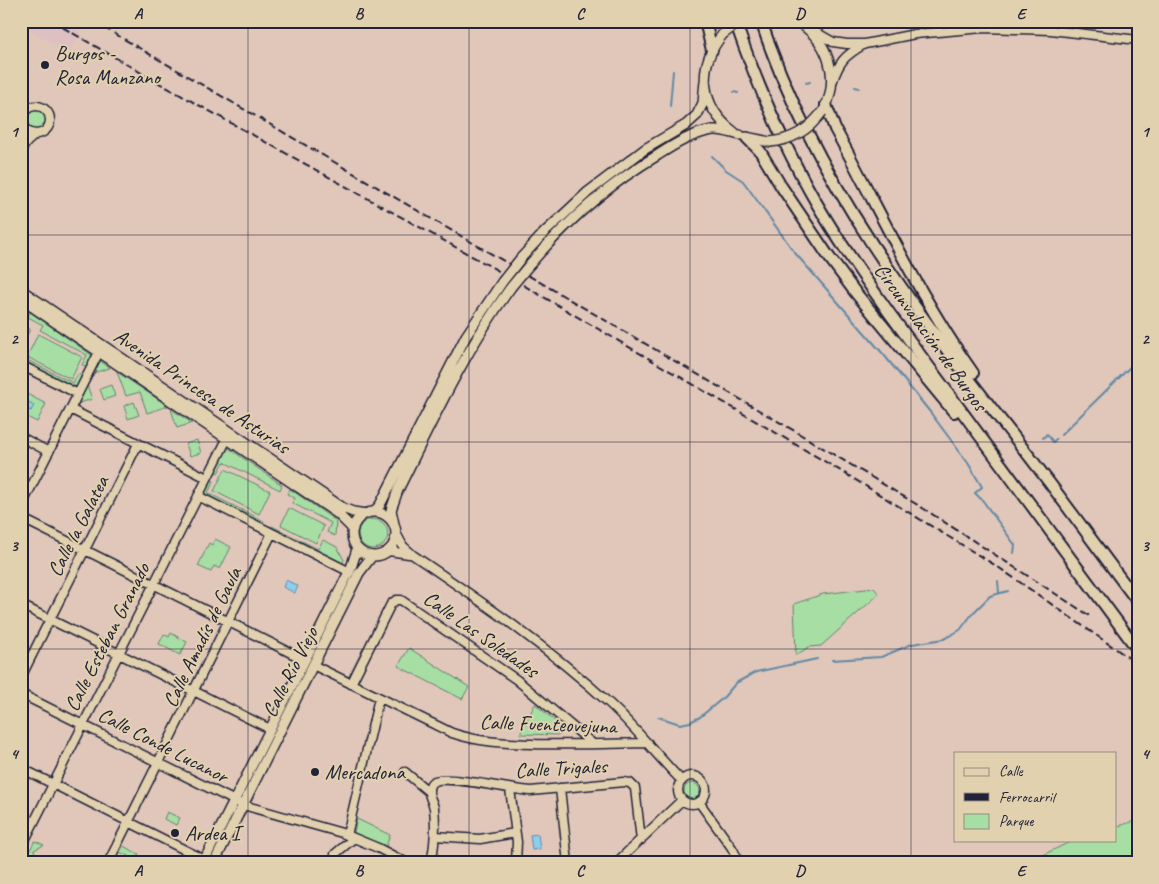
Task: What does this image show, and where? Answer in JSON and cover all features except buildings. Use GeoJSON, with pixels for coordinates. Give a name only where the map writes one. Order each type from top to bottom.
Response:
{"type":"FeatureCollection","features":[{"type":"Feature","properties":{"kind":"highway"},"geometry":{"type":"LineString","coordinates":[[705,21],[712,50]]}},
{"type":"Feature","properties":{"kind":"highway","name":"Circunvalación de Burgos"},"geometry":{"type":"LineString","coordinates":[[735,21],[769,110],[791,156],[825,218],[858,270],[1138,650]]}},
{"type":"Feature","properties":{"kind":"highway","name":"Circunvalación de Burgos"},"geometry":{"type":"LineString","coordinates":[[761,21],[773,58],[812,144],[847,206],[878,254],[1138,602]]}},
{"type":"Feature","properties":{"kind":"highway"},"geometry":{"type":"LineString","coordinates":[[824,109],[931,308],[968,366],[1045,476]]}},
{"type":"Feature","properties":{"kind":"highway"},"geometry":{"type":"LineString","coordinates":[[743,136],[760,151],[806,225],[855,292],[1045,526]]}},
{"type":"Feature","properties":{"kind":"main road"},"geometry":{"type":"LineString","coordinates":[[740,21],[723,34],[712,50],[707,62],[703,103],[697,115],[686,125],[645,149],[588,192],[544,232],[502,282],[466,336],[380,505],[358,519],[353,529],[352,538],[357,549],[372,556],[381,555],[389,551],[394,544],[395,529],[391,510],[398,490],[463,361],[511,287],[556,236],[591,203],[657,155],[690,137],[704,132],[719,130],[770,142],[800,134],[812,124],[824,109],[832,85],[830,66],[828,56],[818,39],[800,23]]}},
{"type":"Feature","properties":{"kind":"main road"},"geometry":{"type":"LineString","coordinates":[[705,81],[710,103],[717,116],[727,126],[743,136]]}},
{"type":"Feature","properties":{"kind":"main road","name":"Avenida Princesa de Asturias"},"geometry":{"type":"LineString","coordinates":[[21,290],[343,508],[354,512],[370,513]]}},
{"type":"Feature","properties":{"kind":"main road","name":"Avenida Princesa de Asturias"},"geometry":{"type":"LineString","coordinates":[[21,299],[334,511],[353,529]]}},
{"type":"Feature","properties":{"kind":"main road"},"geometry":{"type":"LineString","coordinates":[[370,513],[386,516],[395,529]]}},
{"type":"Feature","properties":{"kind":"main road","name":"Calle Río Viejo"},"geometry":{"type":"LineString","coordinates":[[207,862],[243,805],[350,572],[357,549]]}},
{"type":"Feature","properties":{"kind":"main road","name":"Calle Río Viejo"},"geometry":{"type":"LineString","coordinates":[[207,862],[270,729],[363,567],[372,556]]}},
{"type":"Feature","properties":{"kind":"street"},"geometry":{"type":"LineString","coordinates":[[800,23],[833,42],[847,44],[865,44],[915,34],[984,28],[1051,30],[1138,40]]}},
{"type":"Feature","properties":{"kind":"street"},"geometry":{"type":"LineString","coordinates":[[832,85],[842,60],[850,52],[865,44]]}},
{"type":"Feature","properties":{"kind":"street"},"geometry":{"type":"LineString","coordinates":[[21,103],[30,107],[41,107],[49,116],[47,128],[36,134],[21,150]]}},
{"type":"Feature","properties":{"kind":"street"},"geometry":{"type":"LineString","coordinates":[[21,137],[22,116],[26,109],[30,107]]}},
{"type":"Feature","properties":{"kind":"street"},"geometry":{"type":"LineString","coordinates":[[23,126],[32,134],[36,134]]}},
{"type":"Feature","properties":{"kind":"street"},"geometry":{"type":"LineString","coordinates":[[21,506],[97,356]]}},
{"type":"Feature","properties":{"kind":"street"},"geometry":{"type":"LineString","coordinates":[[21,365],[78,394]]}},
{"type":"Feature","properties":{"kind":"street"},"geometry":{"type":"LineString","coordinates":[[70,409],[206,478]]}},
{"type":"Feature","properties":{"kind":"street"},"geometry":{"type":"LineString","coordinates":[[21,438],[49,452]]}},
{"type":"Feature","properties":{"kind":"street","name":"Calle Esteban Granado"},"geometry":{"type":"LineString","coordinates":[[21,848],[225,443]]}},
{"type":"Feature","properties":{"kind":"street","name":"Calle la Galatea"},"geometry":{"type":"LineString","coordinates":[[21,677],[138,444]]}},
{"type":"Feature","properties":{"kind":"street"},"geometry":{"type":"LineString","coordinates":[[198,496],[350,572]]}},
{"type":"Feature","properties":{"kind":"street","name":"Calle Fuenteovejuna"},"geometry":{"type":"LineString","coordinates":[[21,518],[350,684],[452,733],[470,739],[502,743],[648,743]]}},
{"type":"Feature","properties":{"kind":"street"},"geometry":{"type":"LineString","coordinates":[[395,529],[403,546],[413,555],[548,650],[612,706],[682,781]]}},
{"type":"Feature","properties":{"kind":"street","name":"Calle Amadís de Gaula"},"geometry":{"type":"LineString","coordinates":[[108,863],[272,533]]}},
{"type":"Feature","properties":{"kind":"street"},"geometry":{"type":"LineString","coordinates":[[389,551],[413,555]]}},
{"type":"Feature","properties":{"kind":"street","name":"Calle Las Soledades"},"geometry":{"type":"LineString","coordinates":[[350,684],[391,604],[396,600],[401,600],[517,680],[593,744]]}},
{"type":"Feature","properties":{"kind":"street"},"geometry":{"type":"LineString","coordinates":[[21,605],[270,729]]}},
{"type":"Feature","properties":{"kind":"street","name":"Calle Conde Lucanor"},"geometry":{"type":"LineString","coordinates":[[21,694],[235,801]]}},
{"type":"Feature","properties":{"kind":"street"},"geometry":{"type":"LineString","coordinates":[[335,863],[335,854],[351,837],[379,698]]}},
{"type":"Feature","properties":{"kind":"street"},"geometry":{"type":"LineString","coordinates":[[623,744],[631,736],[631,726]]}},
{"type":"Feature","properties":{"kind":"street"},"geometry":{"type":"LineString","coordinates":[[21,768],[207,862]]}},
{"type":"Feature","properties":{"kind":"street"},"geometry":{"type":"LineString","coordinates":[[405,772],[429,792],[434,808],[435,836],[431,863]]}},
{"type":"Feature","properties":{"kind":"street"},"geometry":{"type":"LineString","coordinates":[[691,777],[699,778],[706,792],[704,798],[699,802],[690,804],[682,800],[679,792],[682,781],[691,777]]}},
{"type":"Feature","properties":{"kind":"street","name":"Calle Trigales"},"geometry":{"type":"LineString","coordinates":[[429,792],[432,782],[436,780],[452,780],[532,791],[623,782],[633,784],[640,840]]}},
{"type":"Feature","properties":{"kind":"street"},"geometry":{"type":"LineString","coordinates":[[560,788],[568,863]]}},
{"type":"Feature","properties":{"kind":"street"},"geometry":{"type":"LineString","coordinates":[[510,789],[516,833],[516,863]]}},
{"type":"Feature","properties":{"kind":"street"},"geometry":{"type":"LineString","coordinates":[[616,863],[682,800]]}},
{"type":"Feature","properties":{"kind":"street"},"geometry":{"type":"LineString","coordinates":[[235,801],[351,837],[407,863]]}},
{"type":"Feature","properties":{"kind":"street"},"geometry":{"type":"LineString","coordinates":[[699,802],[732,848],[740,863]]}},
{"type":"Feature","properties":{"kind":"street"},"geometry":{"type":"LineString","coordinates":[[435,836],[480,839],[516,833]]}},
{"type":"Feature","properties":{"kind":"street"},"geometry":{"type":"LineString","coordinates":[[21,856],[36,863]]}},
{"type":"Feature","properties":{"kind":"shaded area","name":"Burgos - Rosa Manzano"},"geometry":{"type":"Polygon","coordinates":[[[21,21],[87,21],[69,53],[21,25],[21,21]]]}},
{"type":"Feature","properties":{"kind":"green space"},"geometry":{"type":"Polygon","coordinates":[[[36,110],[43,113],[46,120],[43,127],[36,130],[29,127],[26,120],[29,113],[36,110]]]}},
{"type":"Feature","properties":{"kind":"green space"},"geometry":{"type":"Polygon","coordinates":[[[30,312],[93,356],[87,367],[82,365],[87,355],[40,330],[43,325],[28,317],[30,312]]]}},
{"type":"Feature","properties":{"kind":"green space"},"geometry":{"type":"Polygon","coordinates":[[[21,324],[30,329],[24,342],[21,341],[21,324]]]}},
{"type":"Feature","properties":{"kind":"green space"},"geometry":{"type":"Polygon","coordinates":[[[38,334],[82,357],[71,379],[27,357],[38,334]]]}},
{"type":"Feature","properties":{"kind":"green space"},"geometry":{"type":"Polygon","coordinates":[[[21,357],[73,383],[78,374],[82,376],[76,389],[21,361],[21,357]]]}},
{"type":"Feature","properties":{"kind":"green space"},"geometry":{"type":"Polygon","coordinates":[[[99,360],[110,368],[93,373],[99,360]]]}},
{"type":"Feature","properties":{"kind":"green space"},"geometry":{"type":"Polygon","coordinates":[[[117,372],[168,406],[147,413],[140,392],[126,396],[117,372]]]}},
{"type":"Feature","properties":{"kind":"green space"},"geometry":{"type":"Polygon","coordinates":[[[87,385],[92,399],[77,404],[87,385]]]}},
{"type":"Feature","properties":{"kind":"green space"},"geometry":{"type":"Polygon","coordinates":[[[111,385],[115,396],[104,400],[100,389],[111,385]]]}},
{"type":"Feature","properties":{"kind":"green space"},"geometry":{"type":"Polygon","coordinates":[[[21,391],[46,404],[37,422],[21,414],[21,406],[31,411],[21,400],[21,391]]]}},
{"type":"Feature","properties":{"kind":"green space"},"geometry":{"type":"Polygon","coordinates":[[[134,402],[139,415],[128,419],[124,406],[134,402]]]}},
{"type":"Feature","properties":{"kind":"green space"},"geometry":{"type":"Polygon","coordinates":[[[171,409],[192,423],[177,428],[171,409]]]}},
{"type":"Feature","properties":{"kind":"green space"},"geometry":{"type":"Polygon","coordinates":[[[197,440],[201,453],[190,456],[186,444],[197,440]]]}},
{"type":"Feature","properties":{"kind":"green space"},"geometry":{"type":"Polygon","coordinates":[[[227,447],[282,485],[280,490],[224,462],[218,473],[214,471],[227,447]]]}},
{"type":"Feature","properties":{"kind":"green space"},"geometry":{"type":"Polygon","coordinates":[[[225,469],[270,491],[259,514],[214,491],[225,469]]]}},
{"type":"Feature","properties":{"kind":"green space"},"geometry":{"type":"Polygon","coordinates":[[[210,480],[214,481],[208,493],[264,521],[262,524],[203,494],[210,480]]]}},
{"type":"Feature","properties":{"kind":"green space"},"geometry":{"type":"Polygon","coordinates":[[[290,489],[336,521],[335,536],[327,532],[331,523],[292,503],[295,498],[287,494],[290,489]]]}},
{"type":"Feature","properties":{"kind":"green space"},"geometry":{"type":"Polygon","coordinates":[[[289,508],[324,526],[316,543],[281,525],[289,508]]]}},
{"type":"Feature","properties":{"kind":"green space"},"geometry":{"type":"Polygon","coordinates":[[[373,519],[384,523],[388,534],[384,545],[373,549],[362,545],[358,534],[362,523],[373,519]]]}},
{"type":"Feature","properties":{"kind":"green space"},"geometry":{"type":"Polygon","coordinates":[[[272,526],[318,549],[323,540],[337,547],[344,560],[342,564],[270,528],[272,526]]]}},
{"type":"Feature","properties":{"kind":"green space"},"geometry":{"type":"Polygon","coordinates":[[[215,539],[231,547],[220,569],[214,566],[211,572],[198,566],[209,543],[212,545],[215,539]]]}},
{"type":"Feature","properties":{"kind":"green space"},"geometry":{"type":"Polygon","coordinates":[[[874,588],[879,594],[821,646],[809,647],[796,655],[794,604],[823,594],[874,588]]]}},
{"type":"Feature","properties":{"kind":"green space"},"geometry":{"type":"Polygon","coordinates":[[[171,633],[187,642],[180,655],[159,644],[164,634],[169,637],[171,633]]]}},
{"type":"Feature","properties":{"kind":"green space"},"geometry":{"type":"Polygon","coordinates":[[[409,648],[469,687],[462,699],[398,666],[409,648]]]}},
{"type":"Feature","properties":{"kind":"green space"},"geometry":{"type":"Polygon","coordinates":[[[301,680],[249,786],[247,785],[301,680]]]}},
{"type":"Feature","properties":{"kind":"green space"},"geometry":{"type":"Polygon","coordinates":[[[535,704],[563,728],[560,735],[520,734],[535,704]]]}},
{"type":"Feature","properties":{"kind":"green space"},"geometry":{"type":"Polygon","coordinates":[[[689,783],[695,783],[700,788],[698,797],[689,799],[684,794],[684,788],[689,783]]]}},
{"type":"Feature","properties":{"kind":"green space"},"geometry":{"type":"Polygon","coordinates":[[[167,812],[180,818],[176,825],[164,819],[167,812]]]}},
{"type":"Feature","properties":{"kind":"green space"},"geometry":{"type":"Polygon","coordinates":[[[357,819],[390,835],[385,849],[354,832],[357,819]]]}},
{"type":"Feature","properties":{"kind":"green space"},"geometry":{"type":"Polygon","coordinates":[[[1138,820],[1138,863],[1026,863],[1070,842],[1116,842],[1116,827],[1138,820]]]}},
{"type":"Feature","properties":{"kind":"green space"},"geometry":{"type":"Polygon","coordinates":[[[35,841],[44,845],[34,850],[37,860],[27,855],[35,841]]]}},
{"type":"Feature","properties":{"kind":"green space"},"geometry":{"type":"Polygon","coordinates":[[[123,846],[139,854],[136,860],[120,852],[123,846]]]}},
{"type":"Feature","properties":{"kind":"water"},"geometry":{"type":"Polygon","coordinates":[[[22,398],[34,405],[31,411],[21,406],[22,398]]]}},
{"type":"Feature","properties":{"kind":"water"},"geometry":{"type":"Polygon","coordinates":[[[286,580],[298,586],[295,593],[283,587],[286,580]]]}},
{"type":"Feature","properties":{"kind":"water"},"geometry":{"type":"Polygon","coordinates":[[[538,834],[540,849],[532,850],[530,835],[538,834]]]}},
{"type":"Feature","properties":{"kind":"waterway"},"geometry":{"type":"LineString","coordinates":[[670,106],[673,71]]}},
{"type":"Feature","properties":{"kind":"waterway"},"geometry":{"type":"LineString","coordinates":[[806,83],[810,82]]}},
{"type":"Feature","properties":{"kind":"waterway"},"geometry":{"type":"LineString","coordinates":[[855,87],[859,88]]}},
{"type":"Feature","properties":{"kind":"waterway"},"geometry":{"type":"LineString","coordinates":[[734,92],[738,93]]}},
{"type":"Feature","properties":{"kind":"waterway"},"geometry":{"type":"LineString","coordinates":[[712,156],[726,170],[743,181],[795,253],[884,355],[930,412],[968,463],[982,487],[975,493],[1015,545],[1014,553]]}},
{"type":"Feature","properties":{"kind":"waterway"},"geometry":{"type":"LineString","coordinates":[[1134,364],[1138,360]]}},
{"type":"Feature","properties":{"kind":"waterway"},"geometry":{"type":"LineString","coordinates":[[1061,435],[1130,367]]}},
{"type":"Feature","properties":{"kind":"waterway"},"geometry":{"type":"LineString","coordinates":[[1043,438],[1047,434],[1053,442],[1056,439]]}},
{"type":"Feature","properties":{"kind":"waterway"},"geometry":{"type":"LineString","coordinates":[[998,581],[999,593]]}},
{"type":"Feature","properties":{"kind":"waterway"},"geometry":{"type":"LineString","coordinates":[[832,660],[881,657],[912,644],[944,639],[960,630],[990,596],[1008,591]]}},
{"type":"Feature","properties":{"kind":"waterway"},"geometry":{"type":"LineString","coordinates":[[658,717],[680,724],[690,722],[700,717],[723,698],[736,683],[756,672],[817,659]]}},
{"type":"Feature","properties":{"kind":"railway"},"geometry":{"type":"LineString","coordinates":[[52,21],[157,82],[506,275],[841,471],[998,567],[1129,658]]}},
{"type":"Feature","properties":{"kind":"railway"},"geometry":{"type":"LineString","coordinates":[[93,21],[798,433],[921,507],[1090,616]]}},
{"type":"Feature","properties":{"kind":"place","name":"Burgos - Rosa Manzano"},"geometry":{"type":"Point","coordinates":[45,65]}},
{"type":"Feature","properties":{"kind":"place","name":"Mercadona"},"geometry":{"type":"Point","coordinates":[315,772]}},
{"type":"Feature","properties":{"kind":"place","name":"Ardea I"},"geometry":{"type":"Point","coordinates":[175,833]}}]}
